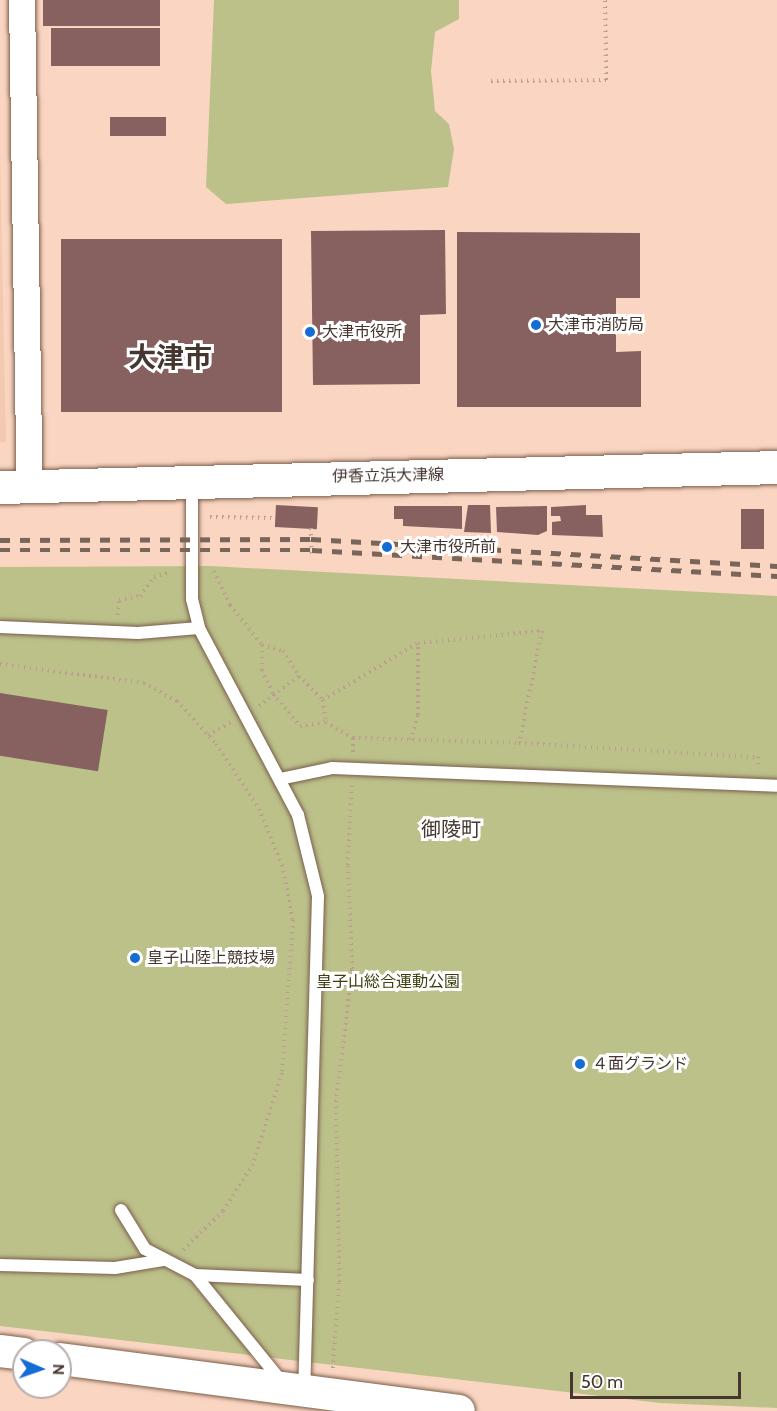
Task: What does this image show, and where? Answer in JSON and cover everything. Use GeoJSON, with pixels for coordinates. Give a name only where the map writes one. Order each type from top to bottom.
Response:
{"type":"FeatureCollection","features":[{"type":"Feature","properties":{"kind":"main road","name":"伊香立浜大津線"},"geometry":{"type":"LineString","coordinates":[[15,487],[777,467]]}},
{"type":"Feature","properties":{"kind":"street"},"geometry":{"type":"LineString","coordinates":[[15,487],[22,0]]}},
{"type":"Feature","properties":{"kind":"street"},"geometry":{"type":"LineString","coordinates":[[72,1361],[296,1392],[459,1411]]}},
{"type":"Feature","properties":{"kind":"lane"},"geometry":{"type":"LineString","coordinates":[[192,481],[192,599],[200,628],[280,779],[308,842],[318,896],[308,1280],[296,1392]]}},
{"type":"Feature","properties":{"kind":"lane"},"geometry":{"type":"LineString","coordinates":[[0,627],[118,632],[200,628]]}},
{"type":"Feature","properties":{"kind":"lane"},"geometry":{"type":"LineString","coordinates":[[280,779],[332,768],[777,786]]}},
{"type":"Feature","properties":{"kind":"lane"},"geometry":{"type":"LineString","coordinates":[[121,1210],[145,1249],[195,1275],[308,1280]]}},
{"type":"Feature","properties":{"kind":"lane"},"geometry":{"type":"LineString","coordinates":[[0,1265],[115,1268],[164,1260]]}},
{"type":"Feature","properties":{"kind":"lane"},"geometry":{"type":"LineString","coordinates":[[195,1275],[296,1392]]}},
{"type":"Feature","properties":{"kind":"path"},"geometry":{"type":"LineString","coordinates":[[491,81],[606,80],[605,0]]}},
{"type":"Feature","properties":{"kind":"path"},"geometry":{"type":"LineString","coordinates":[[210,517],[275,518]]}},
{"type":"Feature","properties":{"kind":"path"},"geometry":{"type":"LineString","coordinates":[[310,528],[312,555]]}},
{"type":"Feature","properties":{"kind":"path"},"geometry":{"type":"LineString","coordinates":[[118,632],[119,600],[140,596],[154,577],[167,573]]}},
{"type":"Feature","properties":{"kind":"path"},"geometry":{"type":"LineString","coordinates":[[323,700],[418,643],[542,631],[519,742]]}},
{"type":"Feature","properties":{"kind":"path"},"geometry":{"type":"LineString","coordinates":[[411,740],[418,715],[418,643]]}},
{"type":"Feature","properties":{"kind":"path"},"geometry":{"type":"LineString","coordinates":[[262,645],[262,670],[273,694],[300,726],[326,722]]}},
{"type":"Feature","properties":{"kind":"path"},"geometry":{"type":"LineString","coordinates":[[0,664],[144,683],[177,701],[208,735],[258,808],[282,865],[293,920],[291,996],[282,1073],[253,1164],[223,1211],[185,1250],[164,1260]]}},
{"type":"Feature","properties":{"kind":"path"},"geometry":{"type":"LineString","coordinates":[[255,709],[298,676]]}},
{"type":"Feature","properties":{"kind":"path"},"geometry":{"type":"LineString","coordinates":[[208,735],[234,720]]}},
{"type":"Feature","properties":{"kind":"path"},"geometry":{"type":"LineString","coordinates":[[353,738],[519,742],[758,758],[759,785]]}},
{"type":"Feature","properties":{"kind":"shaded area"},"geometry":{"type":"Polygon","coordinates":[[[0,152],[6,442],[0,442],[0,152]]]}},
{"type":"Feature","properties":{"kind":"green space"},"geometry":{"type":"Polygon","coordinates":[[[214,0],[459,0],[459,19],[435,32],[431,71],[435,111],[449,124],[454,149],[448,187],[226,204],[206,187],[214,0]]]}},
{"type":"Feature","properties":{"kind":"green space","name":"皇子山総合運動公園"},"geometry":{"type":"Polygon","coordinates":[[[211,566],[777,596],[777,1408],[660,1403],[0,1326],[0,567],[211,566]]]}},
{"type":"Feature","properties":{"kind":"building"},"geometry":{"type":"Polygon","coordinates":[[[43,0],[160,0],[160,26],[43,26],[43,0]]]}},
{"type":"Feature","properties":{"kind":"building"},"geometry":{"type":"Polygon","coordinates":[[[51,28],[160,28],[160,66],[51,66],[51,28]]]}},
{"type":"Feature","properties":{"kind":"building"},"geometry":{"type":"Polygon","coordinates":[[[110,117],[166,117],[166,136],[110,136],[110,117]]]}},
{"type":"Feature","properties":{"kind":"building"},"geometry":{"type":"Polygon","coordinates":[[[445,230],[446,314],[420,315],[420,384],[313,385],[311,231],[445,230]]]}},
{"type":"Feature","properties":{"kind":"building","name":"大津市消防局"},"geometry":{"type":"Polygon","coordinates":[[[457,232],[640,233],[640,298],[616,298],[616,352],[641,351],[641,407],[457,407],[457,232]]]}},
{"type":"Feature","properties":{"kind":"building"},"geometry":{"type":"Polygon","coordinates":[[[61,239],[282,239],[282,412],[61,412],[61,239]]]}},
{"type":"Feature","properties":{"kind":"building"},"geometry":{"type":"Polygon","coordinates":[[[276,505],[318,507],[317,529],[275,527],[276,505]]]}},
{"type":"Feature","properties":{"kind":"building"},"geometry":{"type":"Polygon","coordinates":[[[468,505],[490,505],[491,533],[464,532],[468,505]]]}},
{"type":"Feature","properties":{"kind":"building"},"geometry":{"type":"Polygon","coordinates":[[[586,505],[586,515],[602,515],[603,537],[552,535],[552,522],[561,521],[560,516],[551,516],[551,507],[586,505]]]}},
{"type":"Feature","properties":{"kind":"building"},"geometry":{"type":"Polygon","coordinates":[[[394,506],[462,506],[462,529],[403,526],[403,519],[394,519],[394,506]]]}},
{"type":"Feature","properties":{"kind":"building"},"geometry":{"type":"Polygon","coordinates":[[[547,506],[547,531],[538,535],[497,532],[496,507],[547,506]]]}},
{"type":"Feature","properties":{"kind":"building"},"geometry":{"type":"Polygon","coordinates":[[[741,509],[764,509],[764,549],[741,549],[741,509]]]}},
{"type":"Feature","properties":{"kind":"building"},"geometry":{"type":"Polygon","coordinates":[[[0,693],[108,710],[98,771],[0,756],[0,693]]]}},
{"type":"Feature","properties":{"kind":"railway"},"geometry":{"type":"LineString","coordinates":[[0,540],[311,539],[777,566]]}},
{"type":"Feature","properties":{"kind":"railway"},"geometry":{"type":"LineString","coordinates":[[0,550],[312,550],[777,576]]}},
{"type":"Feature","properties":{"kind":"place","name":"大津市消防局"},"geometry":{"type":"Point","coordinates":[536,325]}},
{"type":"Feature","properties":{"kind":"place","name":"大津市役所"},"geometry":{"type":"Point","coordinates":[310,332]}},
{"type":"Feature","properties":{"kind":"place","name":"大津市役所前"},"geometry":{"type":"Point","coordinates":[387,547]}},
{"type":"Feature","properties":{"kind":"place","name":"皇子山陸上競技場"},"geometry":{"type":"Point","coordinates":[135,958]}},
{"type":"Feature","properties":{"kind":"place","name":"４面グランド"},"geometry":{"type":"Point","coordinates":[580,1064]}},
{"type":"Feature","properties":{"kind":"district","name":"大津市"},"geometry":{"type":"Point","coordinates":[170,357]}},
{"type":"Feature","properties":{"kind":"district","name":"御陵町"},"geometry":{"type":"Point","coordinates":[451,829]}}]}
